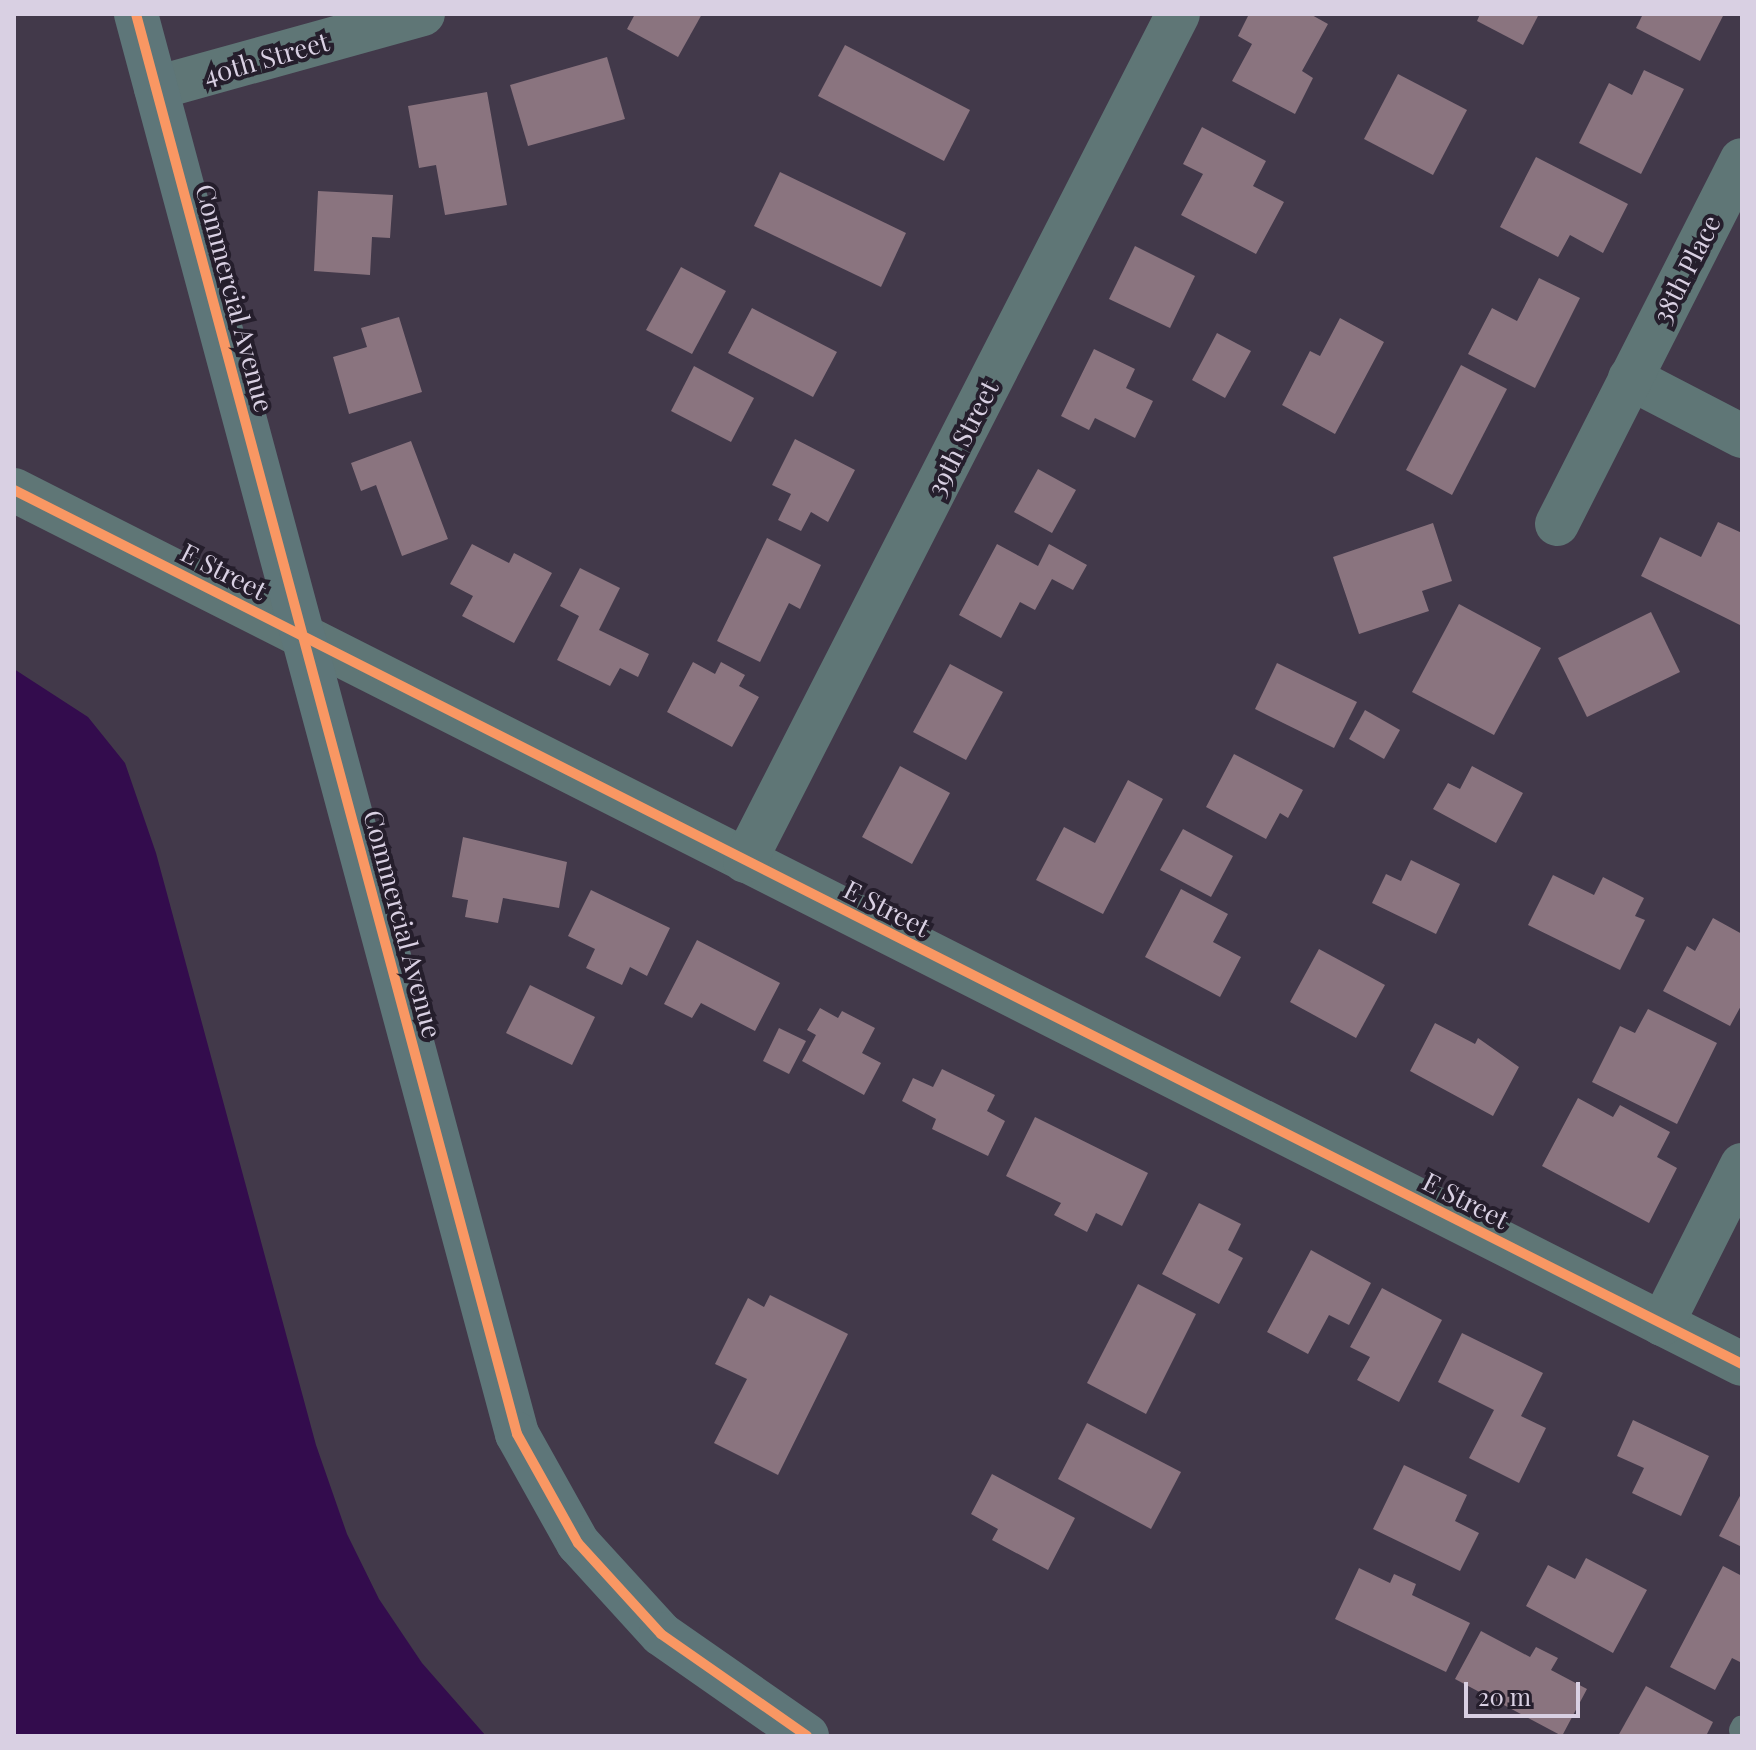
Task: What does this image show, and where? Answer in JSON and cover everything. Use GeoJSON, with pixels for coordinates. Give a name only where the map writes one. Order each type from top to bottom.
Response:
{"type":"FeatureCollection","features":[{"type":"Feature","properties":{"kind":"street","name":"Commercial Avenue"},"geometry":{"type":"LineString","coordinates":[[136,14],[517,1434],[578,1543],[661,1634],[807,1736]]}},
{"type":"Feature","properties":{"kind":"street","name":"40th Street"},"geometry":{"type":"LineString","coordinates":[[156,88],[423,14]]}},
{"type":"Feature","properties":{"kind":"street","name":"39th Street"},"geometry":{"type":"LineString","coordinates":[[745,861],[1178,14]]}},
{"type":"Feature","properties":{"kind":"street","name":"38th Place"},"geometry":{"type":"LineString","coordinates":[[1557,524],[1742,160]]}},
{"type":"Feature","properties":{"kind":"street"},"geometry":{"type":"LineString","coordinates":[[1630,378],[1742,436]]}},
{"type":"Feature","properties":{"kind":"street","name":"E Street"},"geometry":{"type":"LineString","coordinates":[[14,490],[1742,1364]]}},
{"type":"Feature","properties":{"kind":"street"},"geometry":{"type":"LineString","coordinates":[[1662,1324],[1742,1165]]}},
{"type":"Feature","properties":{"kind":"shaded area"},"geometry":{"type":"Polygon","coordinates":[[[14,669],[88,717],[125,763],[156,853],[316,1445],[347,1534],[379,1599],[422,1663],[486,1736],[14,1736],[14,669]]]}},
{"type":"Feature","properties":{"kind":"building"},"geometry":{"type":"Polygon","coordinates":[[[635,14],[702,14],[678,57],[627,29],[635,14]]]}},
{"type":"Feature","properties":{"kind":"building"},"geometry":{"type":"Polygon","coordinates":[[[1249,14],[1310,14],[1328,24],[1302,71],[1313,78],[1295,114],[1232,81],[1252,44],[1238,36],[1249,14]]]}},
{"type":"Feature","properties":{"kind":"building"},"geometry":{"type":"Polygon","coordinates":[[[1480,14],[1539,14],[1523,45],[1477,21],[1480,14]]]}},
{"type":"Feature","properties":{"kind":"building"},"geometry":{"type":"Polygon","coordinates":[[[1643,14],[1724,14],[1700,61],[1636,28],[1643,14]]]}},
{"type":"Feature","properties":{"kind":"building"},"geometry":{"type":"Polygon","coordinates":[[[845,45],[970,110],[944,161],[818,96],[845,45]]]}},
{"type":"Feature","properties":{"kind":"building"},"geometry":{"type":"Polygon","coordinates":[[[607,57],[625,119],[528,146],[510,85],[607,57]]]}},
{"type":"Feature","properties":{"kind":"building"},"geometry":{"type":"Polygon","coordinates":[[[1644,70],[1684,89],[1641,174],[1579,143],[1609,83],[1632,95],[1644,70]]]}},
{"type":"Feature","properties":{"kind":"building"},"geometry":{"type":"Polygon","coordinates":[[[1398,74],[1467,110],[1433,175],[1364,139],[1398,74]]]}},
{"type":"Feature","properties":{"kind":"building"},"geometry":{"type":"Polygon","coordinates":[[[487,92],[507,205],[445,215],[436,165],[419,168],[408,106],[487,92]]]}},
{"type":"Feature","properties":{"kind":"building"},"geometry":{"type":"Polygon","coordinates":[[[1202,127],[1266,161],[1253,186],[1284,202],[1256,254],[1181,215],[1203,174],[1183,164],[1202,127]]]}},
{"type":"Feature","properties":{"kind":"building"},"geometry":{"type":"Polygon","coordinates":[[[1536,157],[1628,204],[1603,253],[1570,235],[1558,257],[1500,227],[1536,157]]]}},
{"type":"Feature","properties":{"kind":"building"},"geometry":{"type":"Polygon","coordinates":[[[780,172],[906,233],[881,287],[754,226],[780,172]]]}},
{"type":"Feature","properties":{"kind":"building"},"geometry":{"type":"Polygon","coordinates":[[[318,191],[393,195],[390,238],[372,237],[370,275],[314,271],[318,191]]]}},
{"type":"Feature","properties":{"kind":"building"},"geometry":{"type":"Polygon","coordinates":[[[1135,246],[1195,276],[1170,328],[1109,299],[1135,246]]]}},
{"type":"Feature","properties":{"kind":"building"},"geometry":{"type":"Polygon","coordinates":[[[681,267],[726,291],[692,354],[646,330],[681,267]]]}},
{"type":"Feature","properties":{"kind":"building"},"geometry":{"type":"Polygon","coordinates":[[[1539,278],[1580,298],[1535,388],[1468,354],[1492,308],[1517,321],[1539,278]]]}},
{"type":"Feature","properties":{"kind":"building"},"geometry":{"type":"Polygon","coordinates":[[[752,308],[837,352],[813,397],[728,353],[752,308]]]}},
{"type":"Feature","properties":{"kind":"building"},"geometry":{"type":"Polygon","coordinates":[[[399,317],[422,392],[349,414],[333,357],[367,347],[361,328],[399,317]]]}},
{"type":"Feature","properties":{"kind":"building"},"geometry":{"type":"Polygon","coordinates":[[[1340,318],[1384,342],[1335,434],[1282,405],[1310,351],[1320,356],[1340,318]]]}},
{"type":"Feature","properties":{"kind":"building"},"geometry":{"type":"Polygon","coordinates":[[[1217,333],[1251,351],[1225,398],[1192,380],[1217,333]]]}},
{"type":"Feature","properties":{"kind":"building"},"geometry":{"type":"Polygon","coordinates":[[[1094,349],[1135,369],[1126,388],[1153,401],[1135,438],[1095,418],[1089,430],[1061,416],[1094,349]]]}},
{"type":"Feature","properties":{"kind":"building"},"geometry":{"type":"Polygon","coordinates":[[[1461,365],[1507,389],[1452,495],[1406,470],[1461,365]]]}},
{"type":"Feature","properties":{"kind":"building"},"geometry":{"type":"Polygon","coordinates":[[[694,366],[754,398],[731,442],[671,411],[694,366]]]}},
{"type":"Feature","properties":{"kind":"building"},"geometry":{"type":"Polygon","coordinates":[[[795,439],[855,470],[828,522],[811,512],[801,531],[778,520],[791,494],[772,485],[795,439]]]}},
{"type":"Feature","properties":{"kind":"building"},"geometry":{"type":"Polygon","coordinates":[[[411,441],[448,539],[402,556],[376,485],[361,491],[351,463],[411,441]]]}},
{"type":"Feature","properties":{"kind":"building"},"geometry":{"type":"Polygon","coordinates":[[[1038,469],[1076,490],[1052,533],[1014,512],[1038,469]]]}},
{"type":"Feature","properties":{"kind":"building"},"geometry":{"type":"Polygon","coordinates":[[[1718,522],[1742,533],[1742,626],[1641,576],[1660,537],[1701,557],[1718,522]]]}},
{"type":"Feature","properties":{"kind":"building"},"geometry":{"type":"Polygon","coordinates":[[[1433,523],[1452,581],[1422,591],[1429,611],[1359,634],[1333,557],[1433,523]]]}},
{"type":"Feature","properties":{"kind":"building"},"geometry":{"type":"Polygon","coordinates":[[[767,538],[821,565],[800,609],[789,603],[760,662],[717,641],[767,538]]]}},
{"type":"Feature","properties":{"kind":"building"},"geometry":{"type":"Polygon","coordinates":[[[472,544],[509,563],[514,553],[552,573],[514,643],[462,616],[473,596],[450,584],[472,544]]]}},
{"type":"Feature","properties":{"kind":"building"},"geometry":{"type":"Polygon","coordinates":[[[997,544],[1038,566],[1049,544],[1087,565],[1073,590],[1052,579],[1035,610],[1020,602],[1001,638],[959,615],[997,544]]]}},
{"type":"Feature","properties":{"kind":"building"},"geometry":{"type":"Polygon","coordinates":[[[580,568],[620,588],[599,630],[649,654],[638,677],[620,668],[610,686],[557,660],[579,616],[560,606],[580,568]]]}},
{"type":"Feature","properties":{"kind":"building"},"geometry":{"type":"Polygon","coordinates":[[[1459,604],[1541,648],[1494,735],[1412,692],[1459,604]]]}},
{"type":"Feature","properties":{"kind":"building"},"geometry":{"type":"Polygon","coordinates":[[[1651,612],[1680,672],[1587,717],[1558,658],[1651,612]]]}},
{"type":"Feature","properties":{"kind":"building"},"geometry":{"type":"Polygon","coordinates":[[[693,662],[715,674],[721,662],[745,675],[739,686],[759,697],[732,747],[667,712],[693,662]]]}},
{"type":"Feature","properties":{"kind":"building"},"geometry":{"type":"Polygon","coordinates":[[[1277,663],[1357,702],[1334,748],[1255,709],[1277,663]]]}},
{"type":"Feature","properties":{"kind":"building"},"geometry":{"type":"Polygon","coordinates":[[[950,664],[1003,692],[966,760],[913,732],[950,664]]]}},
{"type":"Feature","properties":{"kind":"building"},"geometry":{"type":"Polygon","coordinates":[[[1365,710],[1400,730],[1384,759],[1349,739],[1365,710]]]}},
{"type":"Feature","properties":{"kind":"building"},"geometry":{"type":"Polygon","coordinates":[[[1234,754],[1303,790],[1288,818],[1280,813],[1266,839],[1206,807],[1234,754]]]}},
{"type":"Feature","properties":{"kind":"building"},"geometry":{"type":"Polygon","coordinates":[[[900,766],[950,793],[912,864],[862,837],[900,766]]]}},
{"type":"Feature","properties":{"kind":"building"},"geometry":{"type":"Polygon","coordinates":[[[1472,766],[1523,793],[1496,843],[1433,809],[1448,783],[1460,789],[1472,766]]]}},
{"type":"Feature","properties":{"kind":"building"},"geometry":{"type":"Polygon","coordinates":[[[1128,780],[1163,799],[1103,914],[1036,880],[1064,827],[1095,843],[1128,780]]]}},
{"type":"Feature","properties":{"kind":"building"},"geometry":{"type":"Polygon","coordinates":[[[1183,829],[1233,856],[1211,897],[1160,870],[1183,829]]]}},
{"type":"Feature","properties":{"kind":"building"},"geometry":{"type":"Polygon","coordinates":[[[463,837],[567,862],[559,908],[503,898],[498,923],[465,917],[468,900],[452,897],[463,837]]]}},
{"type":"Feature","properties":{"kind":"building"},"geometry":{"type":"Polygon","coordinates":[[[1411,860],[1460,884],[1436,934],[1372,903],[1386,874],[1401,881],[1411,860]]]}},
{"type":"Feature","properties":{"kind":"building"},"geometry":{"type":"Polygon","coordinates":[[[1553,875],[1594,895],[1603,877],[1644,898],[1635,916],[1645,920],[1620,970],[1528,925],[1553,875]]]}},
{"type":"Feature","properties":{"kind":"building"},"geometry":{"type":"Polygon","coordinates":[[[1181,889],[1228,914],[1213,942],[1241,957],[1220,997],[1145,957],[1181,889]]]}},
{"type":"Feature","properties":{"kind":"building"},"geometry":{"type":"Polygon","coordinates":[[[591,890],[670,928],[647,976],[630,967],[622,985],[586,968],[595,949],[568,936],[591,890]]]}},
{"type":"Feature","properties":{"kind":"building"},"geometry":{"type":"Polygon","coordinates":[[[1713,918],[1742,934],[1742,1004],[1730,1026],[1663,991],[1687,946],[1695,951],[1713,918]]]}},
{"type":"Feature","properties":{"kind":"building"},"geometry":{"type":"Polygon","coordinates":[[[697,940],[780,983],[755,1031],[701,1003],[692,1018],[664,1004],[697,940]]]}},
{"type":"Feature","properties":{"kind":"building"},"geometry":{"type":"Polygon","coordinates":[[[1319,949],[1385,985],[1356,1038],[1290,1002],[1319,949]]]}},
{"type":"Feature","properties":{"kind":"building"},"geometry":{"type":"Polygon","coordinates":[[[530,985],[595,1017],[572,1065],[506,1033],[530,985]]]}},
{"type":"Feature","properties":{"kind":"building"},"geometry":{"type":"Polygon","coordinates":[[[820,1008],[838,1018],[842,1011],[875,1028],[862,1053],[881,1063],[864,1095],[802,1061],[816,1035],[807,1030],[820,1008]]]}},
{"type":"Feature","properties":{"kind":"building"},"geometry":{"type":"Polygon","coordinates":[[[1648,1009],[1717,1043],[1677,1124],[1592,1082],[1620,1026],[1635,1033],[1648,1009]]]}},
{"type":"Feature","properties":{"kind":"building"},"geometry":{"type":"Polygon","coordinates":[[[1435,1023],[1475,1044],[1478,1038],[1519,1067],[1493,1116],[1410,1071],[1435,1023]]]}},
{"type":"Feature","properties":{"kind":"building"},"geometry":{"type":"Polygon","coordinates":[[[779,1028],[806,1041],[789,1074],[763,1061],[779,1028]]]}},
{"type":"Feature","properties":{"kind":"building"},"geometry":{"type":"Polygon","coordinates":[[[942,1069],[995,1095],[987,1111],[1005,1121],[988,1156],[932,1129],[936,1119],[902,1101],[913,1078],[933,1087],[942,1069]]]}},
{"type":"Feature","properties":{"kind":"building"},"geometry":{"type":"Polygon","coordinates":[[[1578,1098],[1613,1117],[1620,1105],[1670,1132],[1657,1157],[1677,1168],[1649,1223],[1542,1166],[1578,1098]]]}},
{"type":"Feature","properties":{"kind":"building"},"geometry":{"type":"Polygon","coordinates":[[[1035,1117],[1148,1173],[1122,1226],[1096,1213],[1087,1232],[1054,1215],[1061,1203],[1006,1176],[1035,1117]]]}},
{"type":"Feature","properties":{"kind":"building"},"geometry":{"type":"Polygon","coordinates":[[[1199,1203],[1241,1224],[1228,1250],[1243,1258],[1219,1304],[1162,1274],[1199,1203]]]}},
{"type":"Feature","properties":{"kind":"building"},"geometry":{"type":"Polygon","coordinates":[[[1311,1250],[1371,1283],[1349,1325],[1329,1315],[1308,1354],[1267,1332],[1311,1250]]]}},
{"type":"Feature","properties":{"kind":"building"},"geometry":{"type":"Polygon","coordinates":[[[1138,1284],[1196,1314],[1146,1414],[1087,1383],[1138,1284]]]}},
{"type":"Feature","properties":{"kind":"building"},"geometry":{"type":"Polygon","coordinates":[[[1382,1288],[1442,1320],[1399,1402],[1357,1380],[1370,1357],[1350,1347],[1382,1288]]]}},
{"type":"Feature","properties":{"kind":"building"},"geometry":{"type":"Polygon","coordinates":[[[770,1295],[848,1334],[778,1475],[714,1443],[747,1379],[715,1364],[748,1298],[764,1307],[770,1295]]]}},
{"type":"Feature","properties":{"kind":"building"},"geometry":{"type":"Polygon","coordinates":[[[1462,1333],[1543,1373],[1521,1416],[1546,1428],[1519,1483],[1469,1458],[1494,1410],[1438,1382],[1462,1333]]]}},
{"type":"Feature","properties":{"kind":"building"},"geometry":{"type":"Polygon","coordinates":[[[1633,1420],[1709,1456],[1681,1516],[1632,1493],[1644,1468],[1617,1456],[1633,1420]]]}},
{"type":"Feature","properties":{"kind":"building"},"geometry":{"type":"Polygon","coordinates":[[[1087,1423],[1181,1472],[1151,1529],[1058,1479],[1087,1423]]]}},
{"type":"Feature","properties":{"kind":"building"},"geometry":{"type":"Polygon","coordinates":[[[1404,1465],[1467,1495],[1455,1521],[1479,1533],[1460,1571],[1373,1529],[1404,1465]]]}},
{"type":"Feature","properties":{"kind":"building"},"geometry":{"type":"Polygon","coordinates":[[[992,1474],[1075,1518],[1048,1570],[992,1540],[998,1529],[971,1514],[992,1474]]]}},
{"type":"Feature","properties":{"kind":"building"},"geometry":{"type":"Polygon","coordinates":[[[1742,1492],[1742,1547],[1719,1536],[1742,1492]]]}},
{"type":"Feature","properties":{"kind":"building"},"geometry":{"type":"Polygon","coordinates":[[[1586,1558],[1647,1590],[1613,1653],[1526,1606],[1548,1565],[1575,1579],[1586,1558]]]}},
{"type":"Feature","properties":{"kind":"building"},"geometry":{"type":"Polygon","coordinates":[[[1723,1566],[1742,1576],[1742,1663],[1732,1658],[1715,1690],[1670,1667],[1723,1566]]]}},
{"type":"Feature","properties":{"kind":"building"},"geometry":{"type":"Polygon","coordinates":[[[1359,1568],[1390,1583],[1394,1574],[1416,1584],[1412,1595],[1470,1623],[1446,1672],[1335,1619],[1359,1568]]]}},
{"type":"Feature","properties":{"kind":"building"},"geometry":{"type":"Polygon","coordinates":[[[1481,1631],[1530,1657],[1536,1647],[1558,1658],[1551,1670],[1587,1689],[1562,1736],[1455,1679],[1481,1631]]]}},
{"type":"Feature","properties":{"kind":"building"},"geometry":{"type":"Polygon","coordinates":[[[1646,1686],[1713,1722],[1706,1736],[1618,1736],[1646,1686]]]}},
{"type":"Feature","properties":{"kind":"cycle path"},"geometry":{"type":"LineString","coordinates":[[136,14],[517,1434],[578,1543],[661,1634],[807,1736]]}},
{"type":"Feature","properties":{"kind":"cycle path"},"geometry":{"type":"LineString","coordinates":[[14,490],[1742,1364]]}}]}
